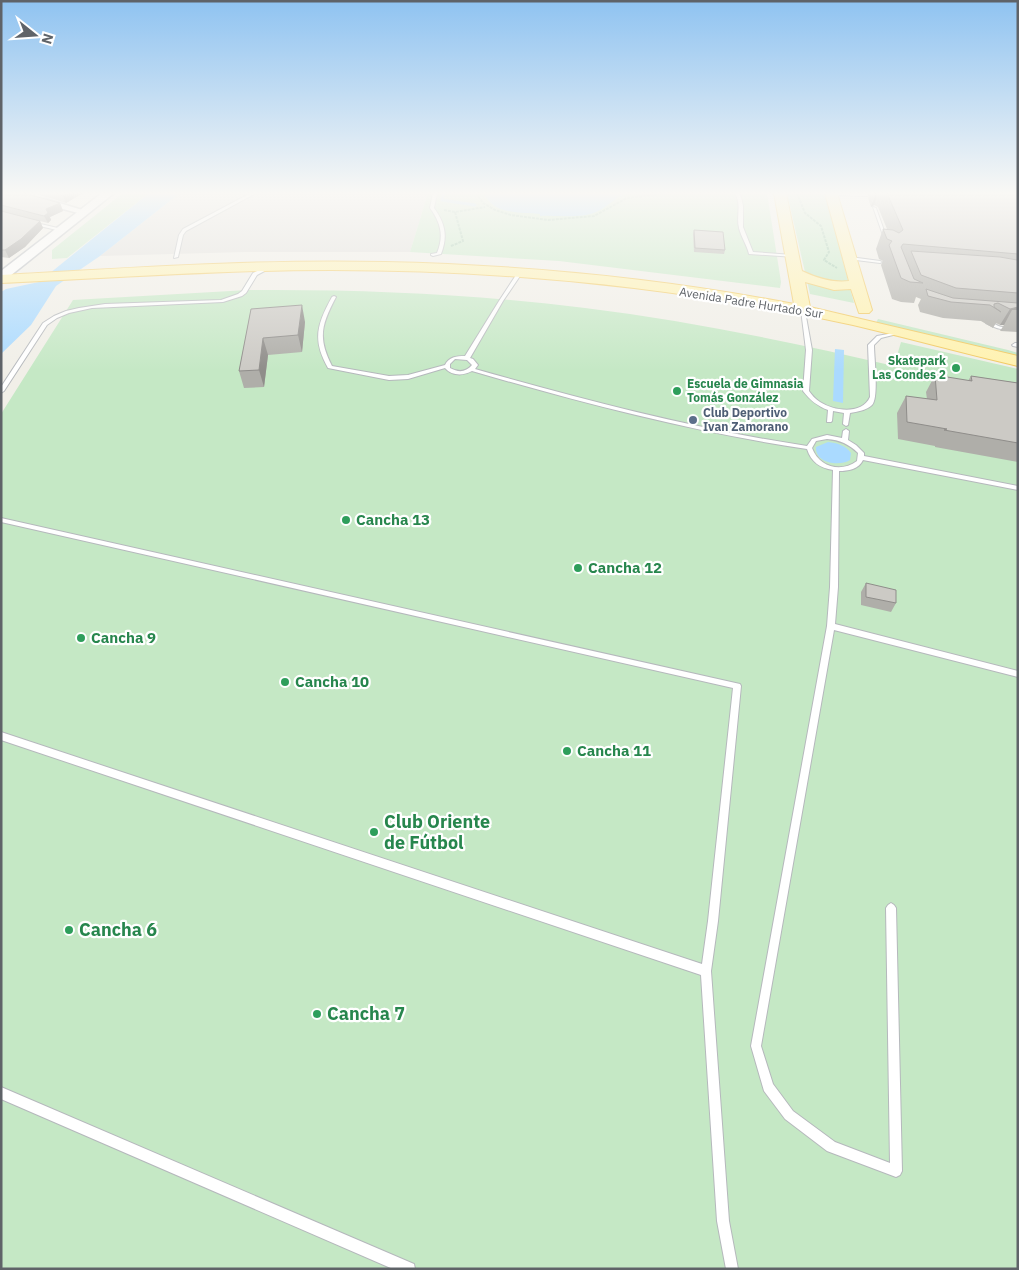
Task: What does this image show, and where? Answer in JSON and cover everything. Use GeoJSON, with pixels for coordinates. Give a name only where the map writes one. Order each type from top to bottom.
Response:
{"type":"FeatureCollection","features":[{"type":"Feature","properties":{"kind":"main road"},"geometry":{"type":"LineString","coordinates":[[1,278],[7,268],[29,252]]}},
{"type":"Feature","properties":{"kind":"main road","name":"Avenida Padre Hurtado Sur"},"geometry":{"type":"LineString","coordinates":[[7,268],[109,260],[352,252]]}},
{"type":"Feature","properties":{"kind":"main road","name":"Avenida Padre Hurtado Sur"},"geometry":{"type":"LineString","coordinates":[[450,252],[602,268],[718,283],[801,303],[829,316],[902,333],[1017,349]]}},
{"type":"Feature","properties":{"kind":"main road"},"geometry":{"type":"LineString","coordinates":[[792,252],[801,303]]}},
{"type":"Feature","properties":{"kind":"main road"},"geometry":{"type":"LineString","coordinates":[[829,316],[864,310],[852,284],[851,262],[848,252]]}},
{"type":"Feature","properties":{"kind":"main road","name":"Avenida Padre Hurtado Sur"},"geometry":{"type":"LineString","coordinates":[[1,278],[273,265],[389,266],[520,273],[864,310],[1017,349]]}},
{"type":"Feature","properties":{"kind":"main road"},"geometry":{"type":"LineString","coordinates":[[796,273],[820,283],[852,284]]}},
{"type":"Feature","properties":{"kind":"lane"},"geometry":{"type":"LineString","coordinates":[[176,257],[177,252]]}},
{"type":"Feature","properties":{"kind":"lane"},"geometry":{"type":"LineString","coordinates":[[751,252],[793,256]]}},
{"type":"Feature","properties":{"kind":"lane"},"geometry":{"type":"LineString","coordinates":[[851,262],[881,264],[851,262]]}},
{"type":"Feature","properties":{"kind":"lane"},"geometry":{"type":"LineString","coordinates":[[1,391],[45,324],[60,314],[96,307],[221,301],[235,298],[244,292],[255,274],[273,265]]}},
{"type":"Feature","properties":{"kind":"lane"},"geometry":{"type":"LineString","coordinates":[[467,358],[520,273]]}},
{"type":"Feature","properties":{"kind":"lane"},"geometry":{"type":"LineString","coordinates":[[334,297],[322,319],[318,338],[330,367],[389,378],[408,376],[447,366],[451,360],[467,358],[475,363],[472,370]]}},
{"type":"Feature","properties":{"kind":"lane"},"geometry":{"type":"LineString","coordinates":[[801,303],[809,350],[806,391],[818,403],[831,409],[861,410],[870,404],[872,401],[872,342],[883,336],[902,333]]}},
{"type":"Feature","properties":{"kind":"lane"},"geometry":{"type":"LineString","coordinates":[[988,322],[1004,329],[1014,328],[1016,324]]}},
{"type":"Feature","properties":{"kind":"lane"},"geometry":{"type":"LineString","coordinates":[[447,366],[450,371],[457,373],[472,370],[648,418],[751,439],[809,448]]}},
{"type":"Feature","properties":{"kind":"lane"},"geometry":{"type":"LineString","coordinates":[[827,437],[831,409]]}},
{"type":"Feature","properties":{"kind":"lane"},"geometry":{"type":"LineString","coordinates":[[845,441],[847,411]]}},
{"type":"Feature","properties":{"kind":"lane"},"geometry":{"type":"LineString","coordinates":[[809,448],[814,440],[827,437],[845,441],[857,448],[862,458]]}},
{"type":"Feature","properties":{"kind":"lane"},"geometry":{"type":"LineString","coordinates":[[809,448],[813,458],[819,463],[836,469],[857,466],[862,458]]}},
{"type":"Feature","properties":{"kind":"lane"},"geometry":{"type":"LineString","coordinates":[[862,458],[1018,488]]}},
{"type":"Feature","properties":{"kind":"lane"},"geometry":{"type":"LineString","coordinates":[[836,469],[834,587],[831,626],[756,1046],[768,1087],[789,1115],[832,1147],[896,1171],[891,908]]}},
{"type":"Feature","properties":{"kind":"lane"},"geometry":{"type":"LineString","coordinates":[[1,520],[737,686],[713,921],[706,971],[723,1222],[732,1269]]}},
{"type":"Feature","properties":{"kind":"lane"},"geometry":{"type":"LineString","coordinates":[[831,626],[1018,674]]}},
{"type":"Feature","properties":{"kind":"lane"},"geometry":{"type":"LineString","coordinates":[[1,736],[706,971]]}},
{"type":"Feature","properties":{"kind":"lane"},"geometry":{"type":"LineString","coordinates":[[1,1093],[409,1269]]}},
{"type":"Feature","properties":{"kind":"path"},"geometry":{"type":"LineString","coordinates":[[829,252],[824,260],[842,272],[852,284]]}},
{"type":"Feature","properties":{"kind":"shaded area"},"geometry":{"type":"Polygon","coordinates":[[[105,252],[235,252],[100,256],[105,252]]]}},
{"type":"Feature","properties":{"kind":"green space"},"geometry":{"type":"Polygon","coordinates":[[[52,252],[74,252],[67,258],[52,259],[52,252]]]}},
{"type":"Feature","properties":{"kind":"green space"},"geometry":{"type":"Polygon","coordinates":[[[414,252],[776,252],[781,282],[780,288],[559,261],[414,252]]]}},
{"type":"Feature","properties":{"kind":"green space"},"geometry":{"type":"Polygon","coordinates":[[[800,252],[841,252],[854,303],[810,294],[800,252]]]}},
{"type":"Feature","properties":{"kind":"green space","name":"Club Oriente de Fútbol"},"geometry":{"type":"Polygon","coordinates":[[[248,290],[333,290],[417,293],[543,303],[624,313],[702,326],[894,366],[901,342],[1018,369],[1018,1269],[1,1269],[1,414],[73,300],[248,290]]]}},
{"type":"Feature","properties":{"kind":"green space"},"geometry":{"type":"Polygon","coordinates":[[[878,319],[1008,350],[1018,353],[1018,356],[876,323],[878,319]]]}},
{"type":"Feature","properties":{"kind":"water"},"geometry":{"type":"Polygon","coordinates":[[[76,252],[105,252],[56,286],[31,325],[1,354],[1,292],[6,289],[39,282],[76,252]]]}},
{"type":"Feature","properties":{"kind":"water"},"geometry":{"type":"Polygon","coordinates":[[[835,349],[844,350],[843,403],[833,401],[835,349]]]}},
{"type":"Feature","properties":{"kind":"water"},"geometry":{"type":"Polygon","coordinates":[[[828,442],[846,448],[851,453],[850,460],[834,463],[819,457],[816,447],[828,442]]]}},
{"type":"Feature","properties":{"kind":"building"},"geometry":{"type":"Polygon","coordinates":[[[892,252],[903,252],[914,279],[923,283],[910,282],[901,278],[892,252]]]}},
{"type":"Feature","properties":{"kind":"building"},"geometry":{"type":"Polygon","coordinates":[[[912,252],[1000,257],[1018,260],[1018,293],[956,288],[921,275],[912,252]]]}},
{"type":"Feature","properties":{"kind":"building"},"geometry":{"type":"Polygon","coordinates":[[[998,252],[1018,252],[1018,254],[998,252]]]}},
{"type":"Feature","properties":{"kind":"building"},"geometry":{"type":"Polygon","coordinates":[[[926,289],[953,298],[1018,303],[1018,307],[1010,309],[998,303],[994,304],[994,307],[1001,312],[990,305],[951,302],[928,296],[926,289]]]}},
{"type":"Feature","properties":{"kind":"building"},"geometry":{"type":"Polygon","coordinates":[[[302,305],[298,335],[263,338],[259,370],[239,371],[251,309],[302,305]]]}},
{"type":"Feature","properties":{"kind":"building"},"geometry":{"type":"Polygon","coordinates":[[[935,375],[972,381],[971,376],[1018,383],[1018,443],[907,422],[906,396],[937,400],[935,375]]]}},
{"type":"Feature","properties":{"kind":"building"},"geometry":{"type":"Polygon","coordinates":[[[866,583],[896,590],[896,603],[866,597],[866,583]]]}},
{"type":"Feature","properties":{"kind":"place","name":"Skatepark Las Condes 2"},"geometry":{"type":"Point","coordinates":[956,368]}},
{"type":"Feature","properties":{"kind":"place","name":"Escuela de Gimnasia Tomás González"},"geometry":{"type":"Point","coordinates":[677,391]}},
{"type":"Feature","properties":{"kind":"place","name":"Club Deportivo Ivan Zamorano"},"geometry":{"type":"Point","coordinates":[693,420]}},
{"type":"Feature","properties":{"kind":"place","name":"Cancha 13"},"geometry":{"type":"Point","coordinates":[346,520]}},
{"type":"Feature","properties":{"kind":"place","name":"Cancha 12"},"geometry":{"type":"Point","coordinates":[578,568]}},
{"type":"Feature","properties":{"kind":"place","name":"Cancha 9"},"geometry":{"type":"Point","coordinates":[81,638]}},
{"type":"Feature","properties":{"kind":"place","name":"Cancha 10"},"geometry":{"type":"Point","coordinates":[285,682]}},
{"type":"Feature","properties":{"kind":"place","name":"Cancha 11"},"geometry":{"type":"Point","coordinates":[567,751]}},
{"type":"Feature","properties":{"kind":"place","name":"Club Oriente de Fútbol"},"geometry":{"type":"Point","coordinates":[374,832]}},
{"type":"Feature","properties":{"kind":"place","name":"Cancha 6"},"geometry":{"type":"Point","coordinates":[69,930]}},
{"type":"Feature","properties":{"kind":"place","name":"Cancha 7"},"geometry":{"type":"Point","coordinates":[317,1014]}}]}
